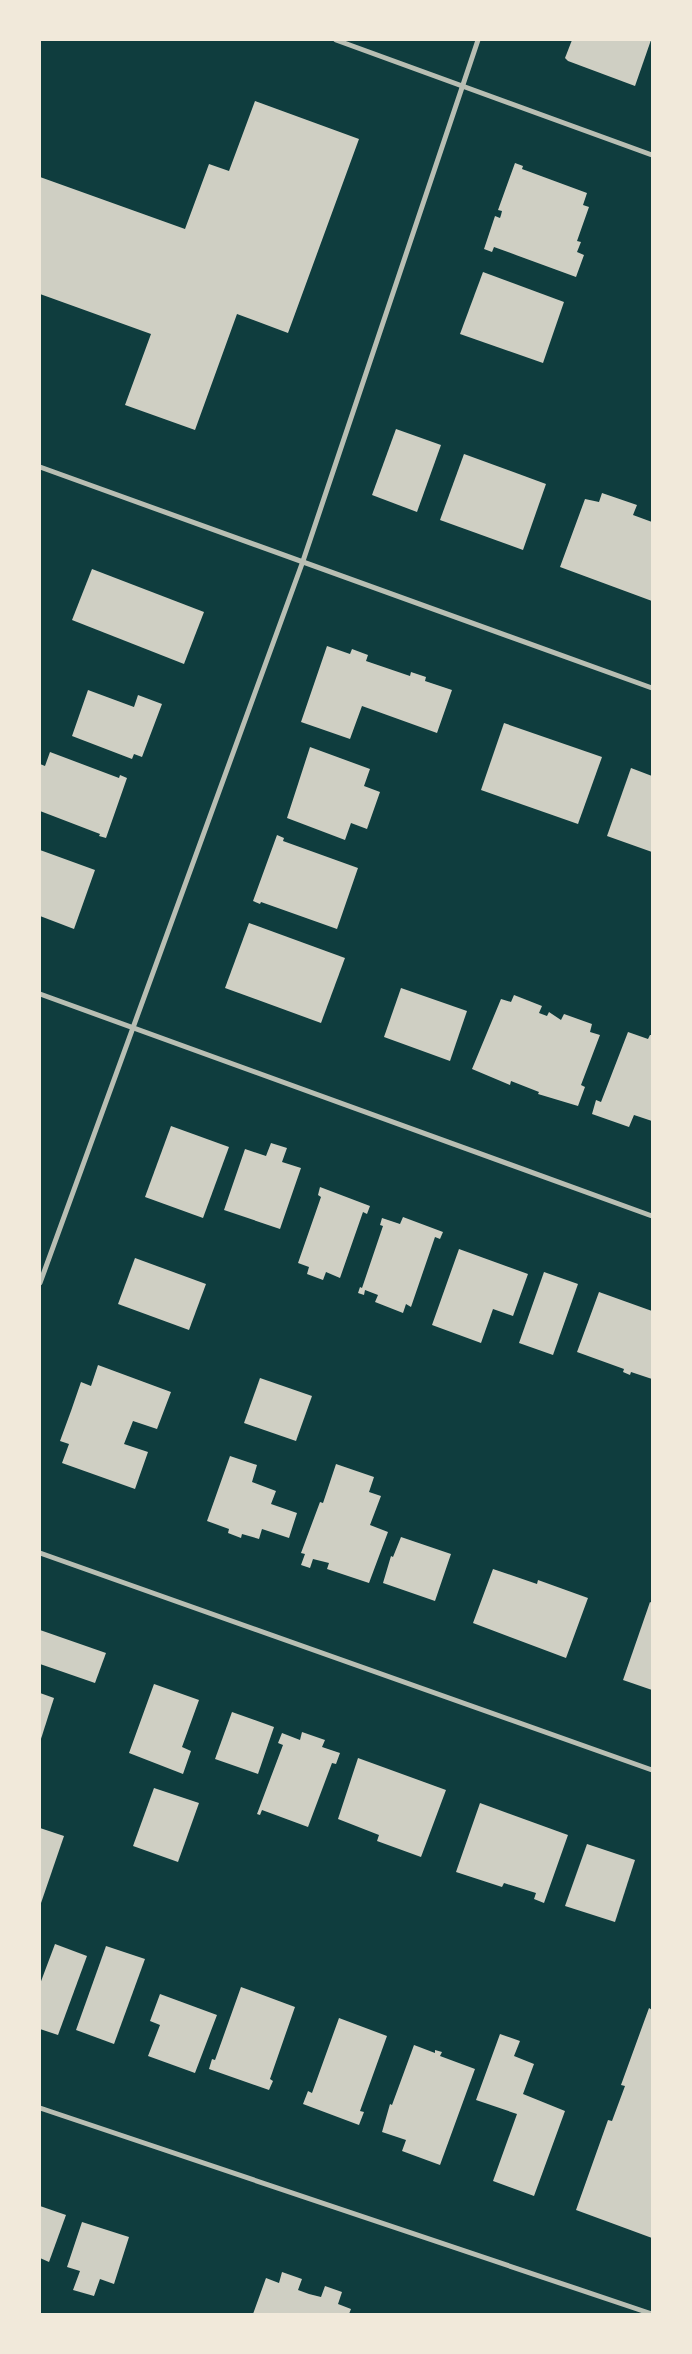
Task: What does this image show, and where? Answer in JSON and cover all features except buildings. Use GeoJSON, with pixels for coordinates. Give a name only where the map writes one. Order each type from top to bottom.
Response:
{"type":"FeatureCollection","features":[{"type":"Feature","properties":{"kind":"street"},"geometry":{"type":"LineString","coordinates":[[336,40],[652,155]]}},
{"type":"Feature","properties":{"kind":"street"},"geometry":{"type":"LineString","coordinates":[[40,1283],[302,561],[478,40]]}},
{"type":"Feature","properties":{"kind":"street"},"geometry":{"type":"LineString","coordinates":[[40,467],[652,688]]}},
{"type":"Feature","properties":{"kind":"street"},"geometry":{"type":"LineString","coordinates":[[40,994],[652,1216]]}},
{"type":"Feature","properties":{"kind":"street"},"geometry":{"type":"LineString","coordinates":[[40,1552],[652,1770]]}},
{"type":"Feature","properties":{"kind":"street"},"geometry":{"type":"LineString","coordinates":[[40,2108],[652,2314]]}}]}
